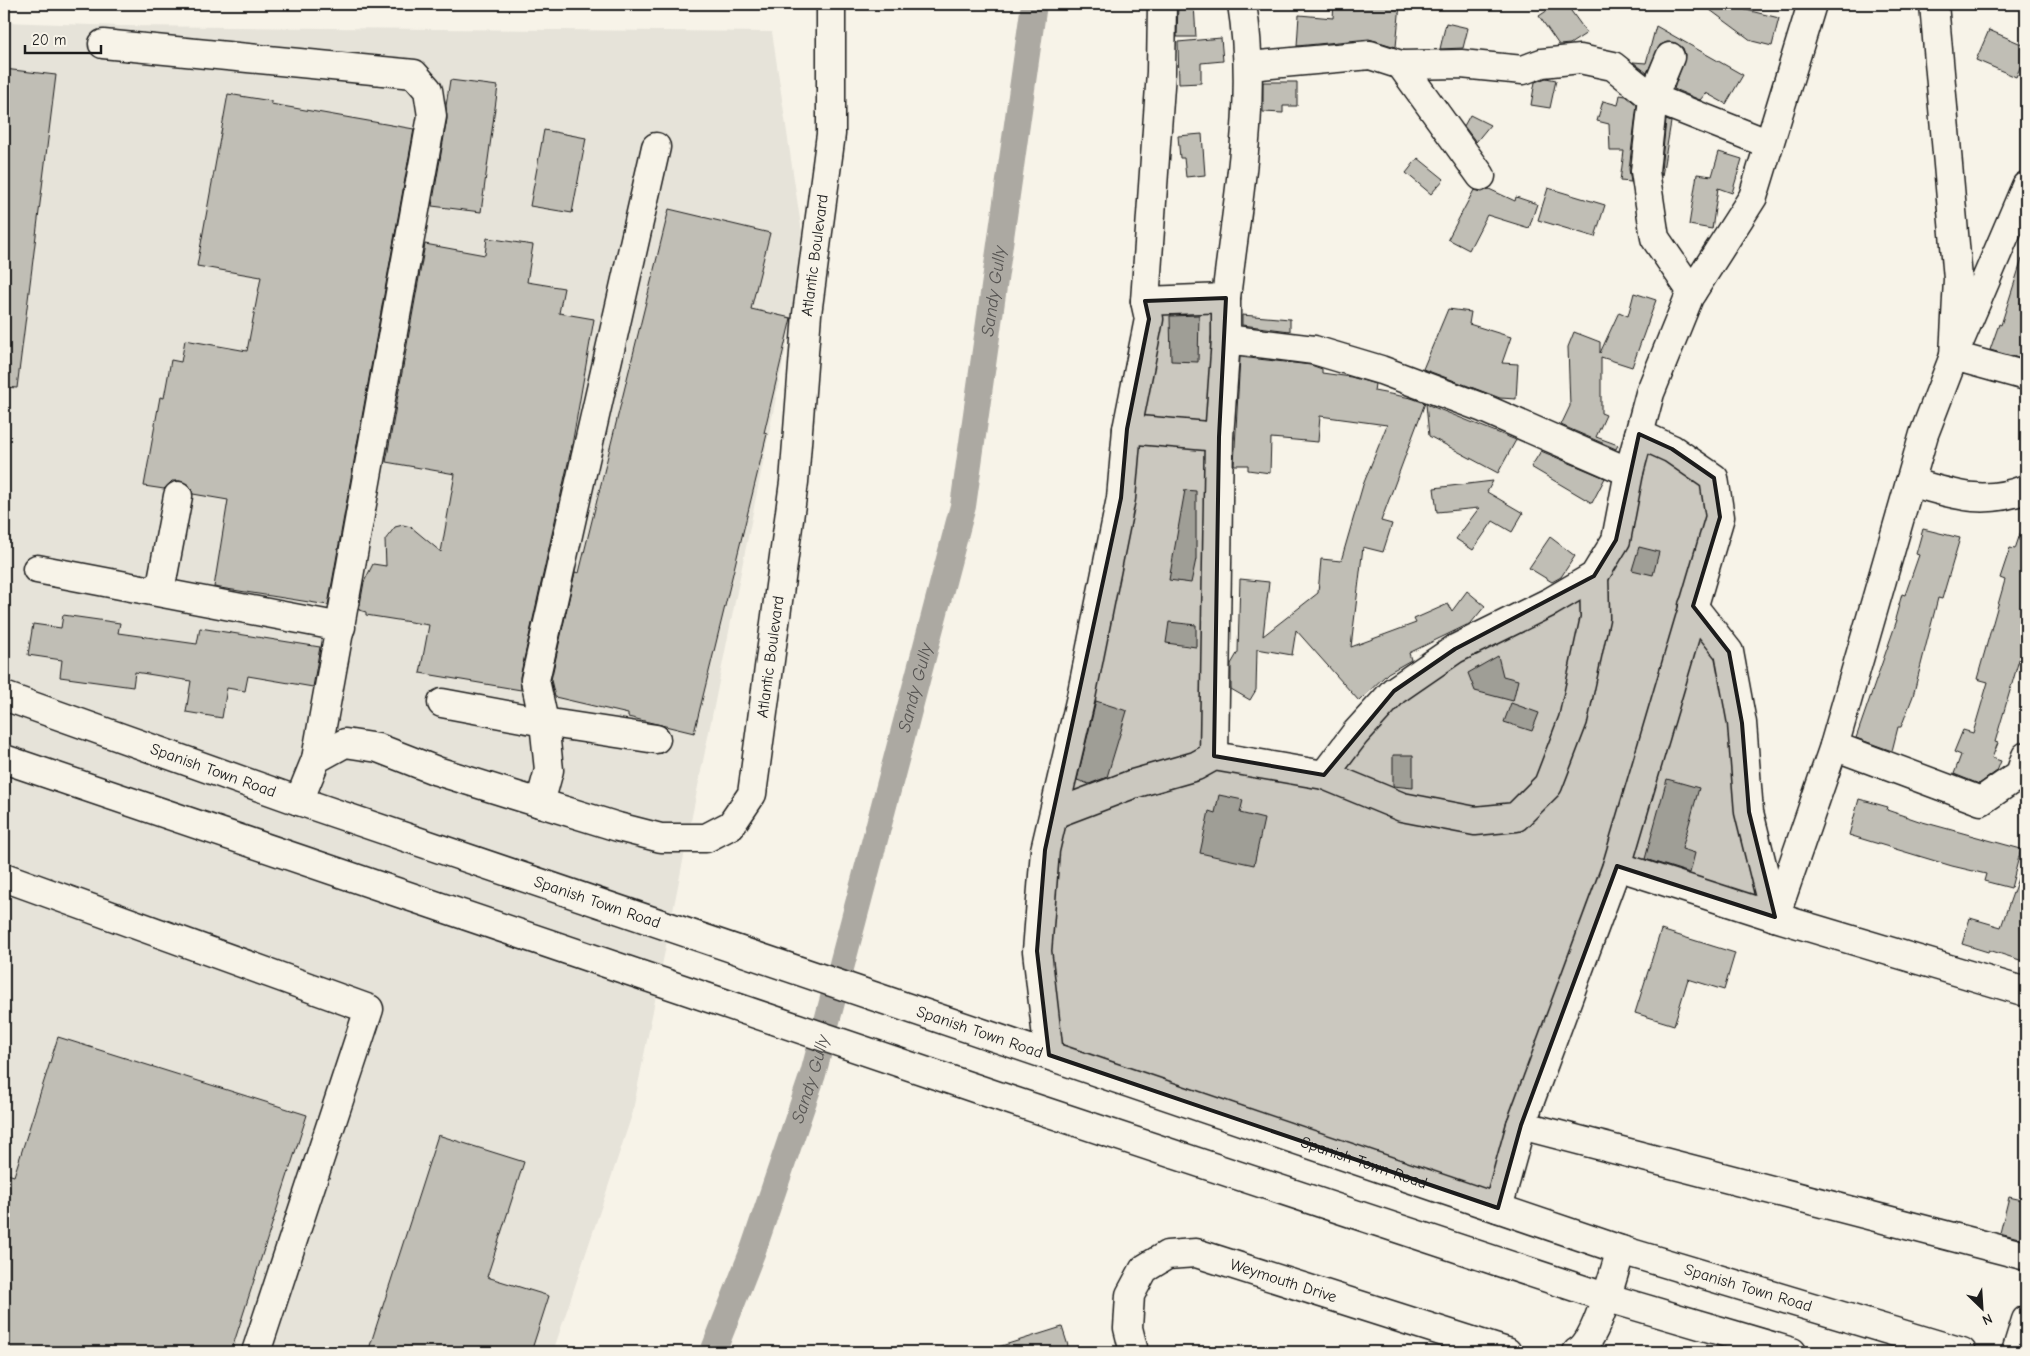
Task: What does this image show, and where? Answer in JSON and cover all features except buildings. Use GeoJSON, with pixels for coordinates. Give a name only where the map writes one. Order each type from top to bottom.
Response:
{"type":"FeatureCollection","features":[{"type":"Feature","properties":{"kind":"main road","name":"Atlantic Boulevard"},"geometry":{"type":"LineString","coordinates":[[316,760],[345,743],[378,748],[437,771],[661,838],[706,838],[731,825],[752,794],[794,482],[807,314],[831,134],[831,4]]}},
{"type":"Feature","properties":{"kind":"main road"},"geometry":{"type":"LineString","coordinates":[[1049,1056],[1038,951],[1045,850],[1081,697],[1121,498],[1127,429],[1149,319],[1145,301],[1161,72],[1162,4]]}},
{"type":"Feature","properties":{"kind":"main road"},"geometry":{"type":"LineString","coordinates":[[1214,756],[1219,437],[1226,339],[1226,298],[1246,127],[1249,66],[1248,42],[1242,4]]}},
{"type":"Feature","properties":{"kind":"main road"},"geometry":{"type":"LineString","coordinates":[[1324,775],[1355,734],[1394,691],[1455,650],[1550,602],[1594,576],[1616,540],[1629,472],[1650,393],[1692,292],[1753,197],[1812,4]]}},
{"type":"Feature","properties":{"kind":"main road"},"geometry":{"type":"LineString","coordinates":[[1934,4],[1958,279],[1954,356]]}},
{"type":"Feature","properties":{"kind":"main road"},"geometry":{"type":"LineString","coordinates":[[103,44],[414,74],[428,90],[432,116],[341,627],[316,760],[299,801]]}},
{"type":"Feature","properties":{"kind":"main road"},"geometry":{"type":"LineString","coordinates":[[1249,66],[1370,55],[1401,65],[1461,64],[1523,70],[1542,64],[1580,59],[1613,66],[1653,98],[1769,144]]}},
{"type":"Feature","properties":{"kind":"main road"},"geometry":{"type":"LineString","coordinates":[[1670,57],[1653,98],[1645,170],[1655,238],[1692,292]]}},
{"type":"Feature","properties":{"kind":"main road"},"geometry":{"type":"LineString","coordinates":[[1401,65],[1481,176]]}},
{"type":"Feature","properties":{"kind":"main road"},"geometry":{"type":"LineString","coordinates":[[540,803],[549,770],[544,722],[535,680],[656,147]]}},
{"type":"Feature","properties":{"kind":"main road"},"geometry":{"type":"LineString","coordinates":[[1775,917],[1834,746],[1924,434],[1954,356],[2026,186]]}},
{"type":"Feature","properties":{"kind":"main road"},"geometry":{"type":"LineString","coordinates":[[1145,301],[1226,298]]}},
{"type":"Feature","properties":{"kind":"main road"},"geometry":{"type":"LineString","coordinates":[[1226,339],[1314,350],[1381,370],[1483,408],[1629,472]]}},
{"type":"Feature","properties":{"kind":"main road"},"geometry":{"type":"LineString","coordinates":[[1954,356],[2026,376]]}},
{"type":"Feature","properties":{"kind":"main road"},"geometry":{"type":"LineString","coordinates":[[1127,429],[1219,437]]}},
{"type":"Feature","properties":{"kind":"main road"},"geometry":{"type":"LineString","coordinates":[[1498,1208],[1521,1124],[1617,866],[1720,517],[1714,478],[1672,449],[1639,434]]}},
{"type":"Feature","properties":{"kind":"main road"},"geometry":{"type":"LineString","coordinates":[[1910,482],[1964,497],[2005,497],[2026,489]]}},
{"type":"Feature","properties":{"kind":"main road"},"geometry":{"type":"LineString","coordinates":[[160,591],[178,496]]}},
{"type":"Feature","properties":{"kind":"main road"},"geometry":{"type":"LineString","coordinates":[[36,569],[160,591],[341,627]]}},
{"type":"Feature","properties":{"kind":"main road"},"geometry":{"type":"LineString","coordinates":[[1054,814],[1134,784],[1196,766],[1214,756],[1324,775],[1402,808],[1475,821],[1516,817],[1548,785],[1573,720],[1595,618],[1594,576]]}},
{"type":"Feature","properties":{"kind":"main road"},"geometry":{"type":"LineString","coordinates":[[1693,606],[1729,652],[1742,723],[1749,812],[1775,917]]}},
{"type":"Feature","properties":{"kind":"main road","name":"Spanish Town Road"},"geometry":{"type":"LineString","coordinates":[[4,696],[299,801],[1621,1250],[1962,1352]]}},
{"type":"Feature","properties":{"kind":"main road"},"geometry":{"type":"LineString","coordinates":[[442,703],[544,722],[656,739]]}},
{"type":"Feature","properties":{"kind":"main road"},"geometry":{"type":"LineString","coordinates":[[1834,746],[1981,801],[2020,774],[2026,756]]}},
{"type":"Feature","properties":{"kind":"main road"},"geometry":{"type":"LineString","coordinates":[[4,759],[1007,1099],[1605,1296],[1792,1352]]}},
{"type":"Feature","properties":{"kind":"main road"},"geometry":{"type":"LineString","coordinates":[[1617,866],[1775,917],[2026,992]]}},
{"type":"Feature","properties":{"kind":"main road"},"geometry":{"type":"LineString","coordinates":[[4,877],[369,1009],[256,1352]]}},
{"type":"Feature","properties":{"kind":"main road"},"geometry":{"type":"LineString","coordinates":[[1521,1124],[2026,1256]]}},
{"type":"Feature","properties":{"kind":"main road"},"geometry":{"type":"LineString","coordinates":[[1577,1352],[1582,1350],[1596,1328],[1621,1250]]}},
{"type":"Feature","properties":{"kind":"main road","name":"Weymouth Drive"},"geometry":{"type":"LineString","coordinates":[[1134,1352],[1128,1328],[1130,1295],[1144,1269],[1167,1254],[1196,1253],[1507,1352]]}},
{"type":"Feature","properties":{"kind":"main road"},"geometry":{"type":"LineString","coordinates":[[2016,1352],[2026,1320]]}},
{"type":"Feature","properties":{"kind":"highlighted area"},"geometry":{"type":"Polygon","coordinates":[[[1226,298],[1219,437],[1214,756],[1324,775],[1394,691],[1455,649],[1594,576],[1616,540],[1639,434],[1672,449],[1714,478],[1720,517],[1693,606],[1729,652],[1742,723],[1749,812],[1775,917],[1617,866],[1521,1125],[1498,1208],[1049,1055],[1037,951],[1045,850],[1121,498],[1127,429],[1149,319],[1145,301],[1226,298]]]}},
{"type":"Feature","properties":{"kind":"shaded area"},"geometry":{"type":"Polygon","coordinates":[[[4,22],[120,26],[772,32],[805,253],[632,1115],[553,1352],[4,1352],[4,22]]]}},
{"type":"Feature","properties":{"kind":"waterway","name":"Sandy Gully"},"geometry":{"type":"LineString","coordinates":[[713,1352],[752,1253],[813,1074],[963,506],[1034,4]]}}]}
